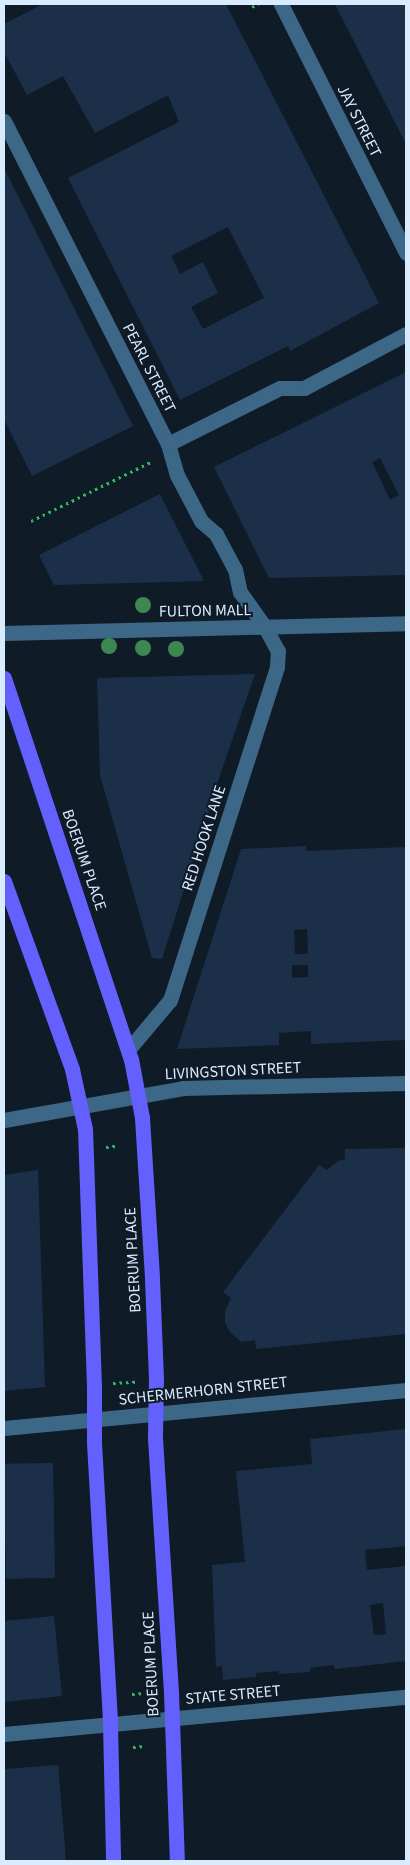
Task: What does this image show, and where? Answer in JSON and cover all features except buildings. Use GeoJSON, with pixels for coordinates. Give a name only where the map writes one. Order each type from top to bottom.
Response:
{"type":"FeatureCollection","features":[{"type":"Feature","properties":{"kind":"main road","name":"BOERUM PLACE"},"geometry":{"type":"LineString","coordinates":[[4,678],[128,1050],[145,1140],[156,1378],[155,1438],[172,1718],[177,1861]]}},
{"type":"Feature","properties":{"kind":"main road"},"geometry":{"type":"LineString","coordinates":[[4,881],[72,1069],[82,1105],[88,1149],[94,1420],[110,1724],[113,1861]]}},
{"type":"Feature","properties":{"kind":"street","name":"JAY STREET"},"geometry":{"type":"LineString","coordinates":[[281,4],[406,253]]}},
{"type":"Feature","properties":{"kind":"street","name":"PEARL STREET"},"geometry":{"type":"LineString","coordinates":[[4,120],[168,444],[177,476],[201,522],[216,534],[235,569],[240,592],[264,627]]}},
{"type":"Feature","properties":{"kind":"street"},"geometry":{"type":"LineString","coordinates":[[168,444],[280,388],[304,388],[406,334]]}},
{"type":"Feature","properties":{"kind":"street","name":"FULTON MALL"},"geometry":{"type":"LineString","coordinates":[[4,633],[406,623]]}},
{"type":"Feature","properties":{"kind":"street","name":"RED HOOK LANE"},"geometry":{"type":"LineString","coordinates":[[128,1050],[170,1000],[277,668],[278,651],[264,627]]}},
{"type":"Feature","properties":{"kind":"street","name":"LIVINGSTON STREET"},"geometry":{"type":"LineString","coordinates":[[4,1120],[182,1088],[406,1083]]}},
{"type":"Feature","properties":{"kind":"street","name":"SCHERMERHORN STREET"},"geometry":{"type":"LineString","coordinates":[[4,1428],[94,1420],[155,1412],[406,1390]]}},
{"type":"Feature","properties":{"kind":"street","name":"STATE STREET"},"geometry":{"type":"LineString","coordinates":[[4,1734],[406,1698]]}},
{"type":"Feature","properties":{"kind":"path"},"geometry":{"type":"LineString","coordinates":[[252,7],[258,4]]}},
{"type":"Feature","properties":{"kind":"path"},"geometry":{"type":"LineString","coordinates":[[31,521],[153,461]]}},
{"type":"Feature","properties":{"kind":"path"},"geometry":{"type":"LineString","coordinates":[[106,1147],[115,1146]]}},
{"type":"Feature","properties":{"kind":"path"},"geometry":{"type":"LineString","coordinates":[[113,1383],[135,1382]]}},
{"type":"Feature","properties":{"kind":"path"},"geometry":{"type":"LineString","coordinates":[[132,1694],[145,1693]]}},
{"type":"Feature","properties":{"kind":"path"},"geometry":{"type":"LineString","coordinates":[[133,1747],[146,1746]]}}]}
